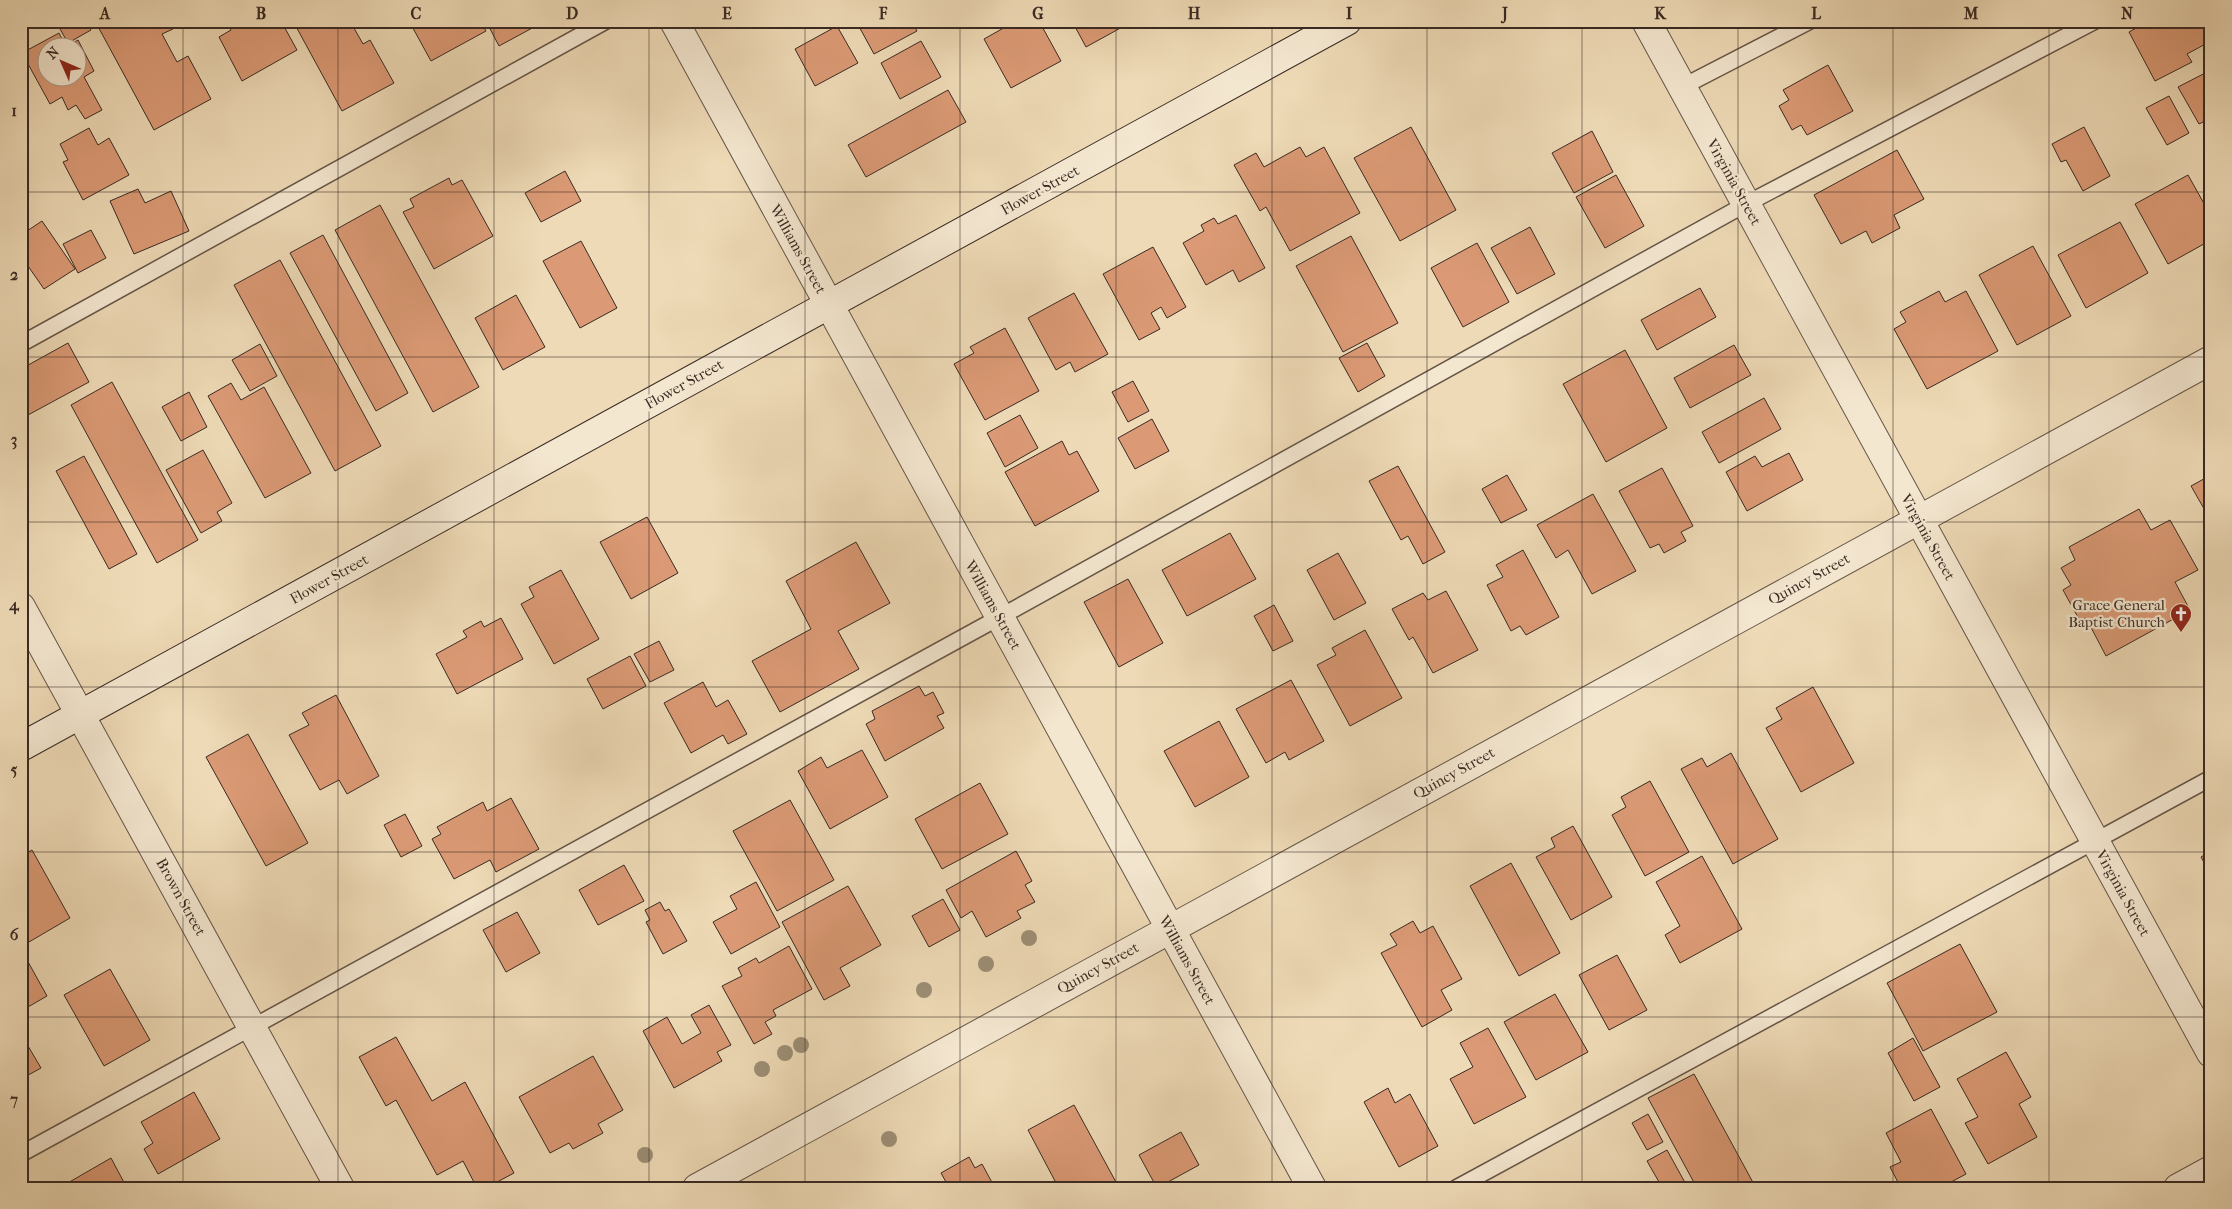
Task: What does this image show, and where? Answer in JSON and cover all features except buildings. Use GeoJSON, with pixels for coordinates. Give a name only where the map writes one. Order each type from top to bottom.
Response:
{"type":"FeatureCollection","features":[{"type":"Feature","properties":{"kind":"street","name":"Williams Street"},"geometry":{"type":"LineString","coordinates":[[674,21],[1312,1188]]}},
{"type":"Feature","properties":{"kind":"street","name":"Flower Street"},"geometry":{"type":"LineString","coordinates":[[21,747],[1347,21]]}},
{"type":"Feature","properties":{"kind":"street","name":"Virginia Street"},"geometry":{"type":"LineString","coordinates":[[1646,21],[2211,1053]]}},
{"type":"Feature","properties":{"kind":"street","name":"Quincy Street"},"geometry":{"type":"LineString","coordinates":[[697,1188],[2211,360]]}},
{"type":"Feature","properties":{"kind":"street","name":"Brown Street"},"geometry":{"type":"LineString","coordinates":[[21,607],[340,1188]]}},
{"type":"Feature","properties":{"kind":"street"},"geometry":{"type":"LineString","coordinates":[[2178,1188],[2211,1170]]}},
{"type":"Feature","properties":{"kind":"lane"},"geometry":{"type":"LineString","coordinates":[[21,344],[606,21]]}},
{"type":"Feature","properties":{"kind":"lane"},"geometry":{"type":"LineString","coordinates":[[1682,86],[1810,21]]}},
{"type":"Feature","properties":{"kind":"lane"},"geometry":{"type":"LineString","coordinates":[[21,1154],[1000,617],[1746,204],[2095,21]]}},
{"type":"Feature","properties":{"kind":"lane"},"geometry":{"type":"LineString","coordinates":[[1456,1188],[2211,778]]}},
{"type":"Feature","properties":{"kind":"place","name":"Grace General Baptist Church"},"geometry":{"type":"Point","coordinates":[2181,633]}}]}
